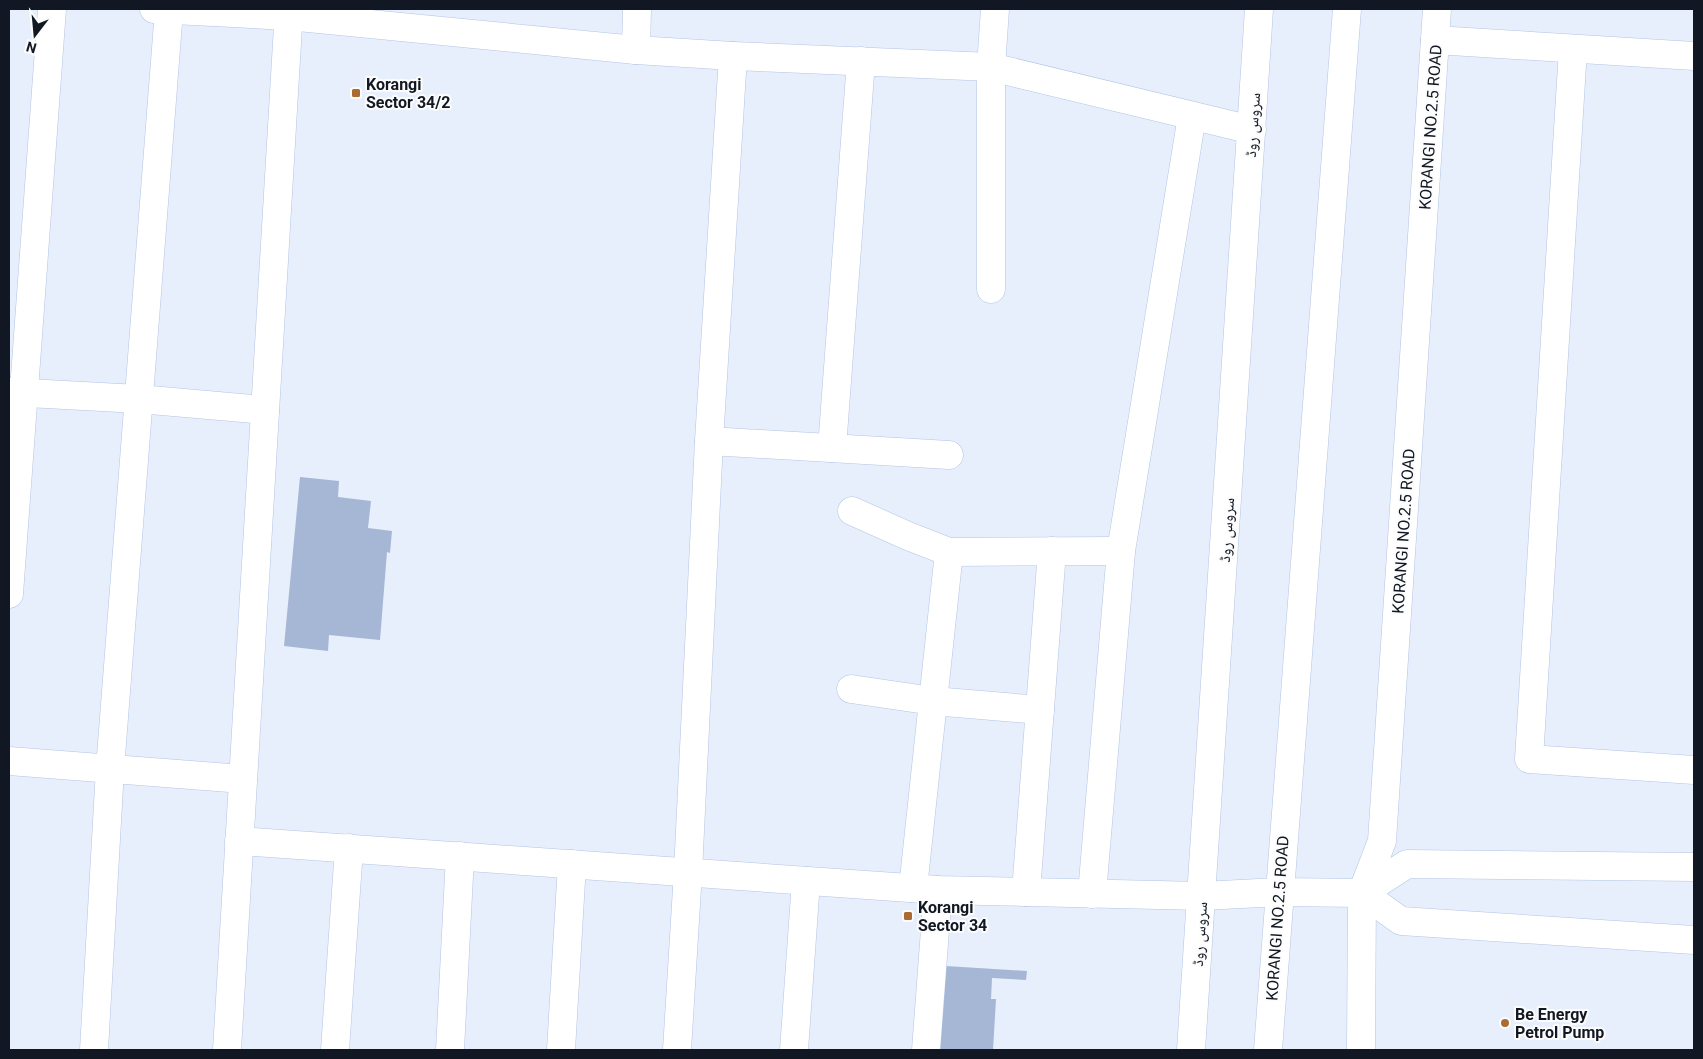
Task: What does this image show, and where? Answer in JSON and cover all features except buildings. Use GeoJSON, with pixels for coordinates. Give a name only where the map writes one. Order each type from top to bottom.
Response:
{"type":"FeatureCollection","features":[{"type":"Feature","properties":{"kind":"street"},"geometry":{"type":"LineString","coordinates":[[9,594],[16,392],[52,9]]}},
{"type":"Feature","properties":{"kind":"street"},"geometry":{"type":"LineString","coordinates":[[94,1050],[110,769],[140,400],[162,9],[288,12],[636,50],[733,56],[991,66],[1252,130]]}},
{"type":"Feature","properties":{"kind":"street"},"geometry":{"type":"LineString","coordinates":[[636,50],[637,9]]}},
{"type":"Feature","properties":{"kind":"street"},"geometry":{"type":"LineString","coordinates":[[991,288],[991,66],[995,9]]}},
{"type":"Feature","properties":{"kind":"street","name":"سروس روڈ"},"geometry":{"type":"LineString","coordinates":[[1191,1050],[1259,9]]}},
{"type":"Feature","properties":{"kind":"street","name":"KORANGI NO.2.5 ROAD"},"geometry":{"type":"LineString","coordinates":[[1268,1050],[1347,9]]}},
{"type":"Feature","properties":{"kind":"street","name":"KORANGI NO.2.5 ROAD"},"geometry":{"type":"LineString","coordinates":[[1361,1050],[1362,893],[1382,841],[1437,9]]}},
{"type":"Feature","properties":{"kind":"street"},"geometry":{"type":"LineString","coordinates":[[227,1050],[288,12]]}},
{"type":"Feature","properties":{"kind":"street"},"geometry":{"type":"LineString","coordinates":[[1435,40],[1694,56]]}},
{"type":"Feature","properties":{"kind":"street"},"geometry":{"type":"LineString","coordinates":[[1572,49],[1529,759],[1694,770]]}},
{"type":"Feature","properties":{"kind":"street"},"geometry":{"type":"LineString","coordinates":[[676,1050],[688,872],[709,441],[733,56]]}},
{"type":"Feature","properties":{"kind":"street"},"geometry":{"type":"LineString","coordinates":[[832,448],[861,61]]}},
{"type":"Feature","properties":{"kind":"street"},"geometry":{"type":"LineString","coordinates":[[1092,894],[1121,551],[1192,116]]}},
{"type":"Feature","properties":{"kind":"street"},"geometry":{"type":"LineString","coordinates":[[16,392],[265,410]]}},
{"type":"Feature","properties":{"kind":"street"},"geometry":{"type":"LineString","coordinates":[[709,441],[949,455]]}},
{"type":"Feature","properties":{"kind":"street"},"geometry":{"type":"LineString","coordinates":[[852,511],[949,552],[1121,551]]}},
{"type":"Feature","properties":{"kind":"street"},"geometry":{"type":"LineString","coordinates":[[1026,892],[1052,551]]}},
{"type":"Feature","properties":{"kind":"street"},"geometry":{"type":"LineString","coordinates":[[926,1050],[926,889],[933,701],[949,552]]}},
{"type":"Feature","properties":{"kind":"street"},"geometry":{"type":"LineString","coordinates":[[851,689],[933,701],[1040,710]]}},
{"type":"Feature","properties":{"kind":"street"},"geometry":{"type":"LineString","coordinates":[[9,761],[243,779]]}},
{"type":"Feature","properties":{"kind":"street"},"geometry":{"type":"LineString","coordinates":[[239,841],[926,889],[1202,896],[1279,892],[1362,893],[1407,864],[1694,867]]}},
{"type":"Feature","properties":{"kind":"street"},"geometry":{"type":"LineString","coordinates":[[335,1050],[349,848]]}},
{"type":"Feature","properties":{"kind":"street"},"geometry":{"type":"LineString","coordinates":[[450,1050],[460,856]]}},
{"type":"Feature","properties":{"kind":"street"},"geometry":{"type":"LineString","coordinates":[[561,1050],[572,864]]}},
{"type":"Feature","properties":{"kind":"street"},"geometry":{"type":"LineString","coordinates":[[794,1050],[806,880]]}},
{"type":"Feature","properties":{"kind":"street"},"geometry":{"type":"LineString","coordinates":[[1362,893],[1401,921],[1694,940]]}},
{"type":"Feature","properties":{"kind":"place","name":"Korangi Sector 34/2"},"geometry":{"type":"Point","coordinates":[356,93]}},
{"type":"Feature","properties":{"kind":"place","name":"Korangi Sector 34"},"geometry":{"type":"Point","coordinates":[908,916]}},
{"type":"Feature","properties":{"kind":"place","name":"Be Energy Petrol Pump"},"geometry":{"type":"Point","coordinates":[1505,1023]}}]}
